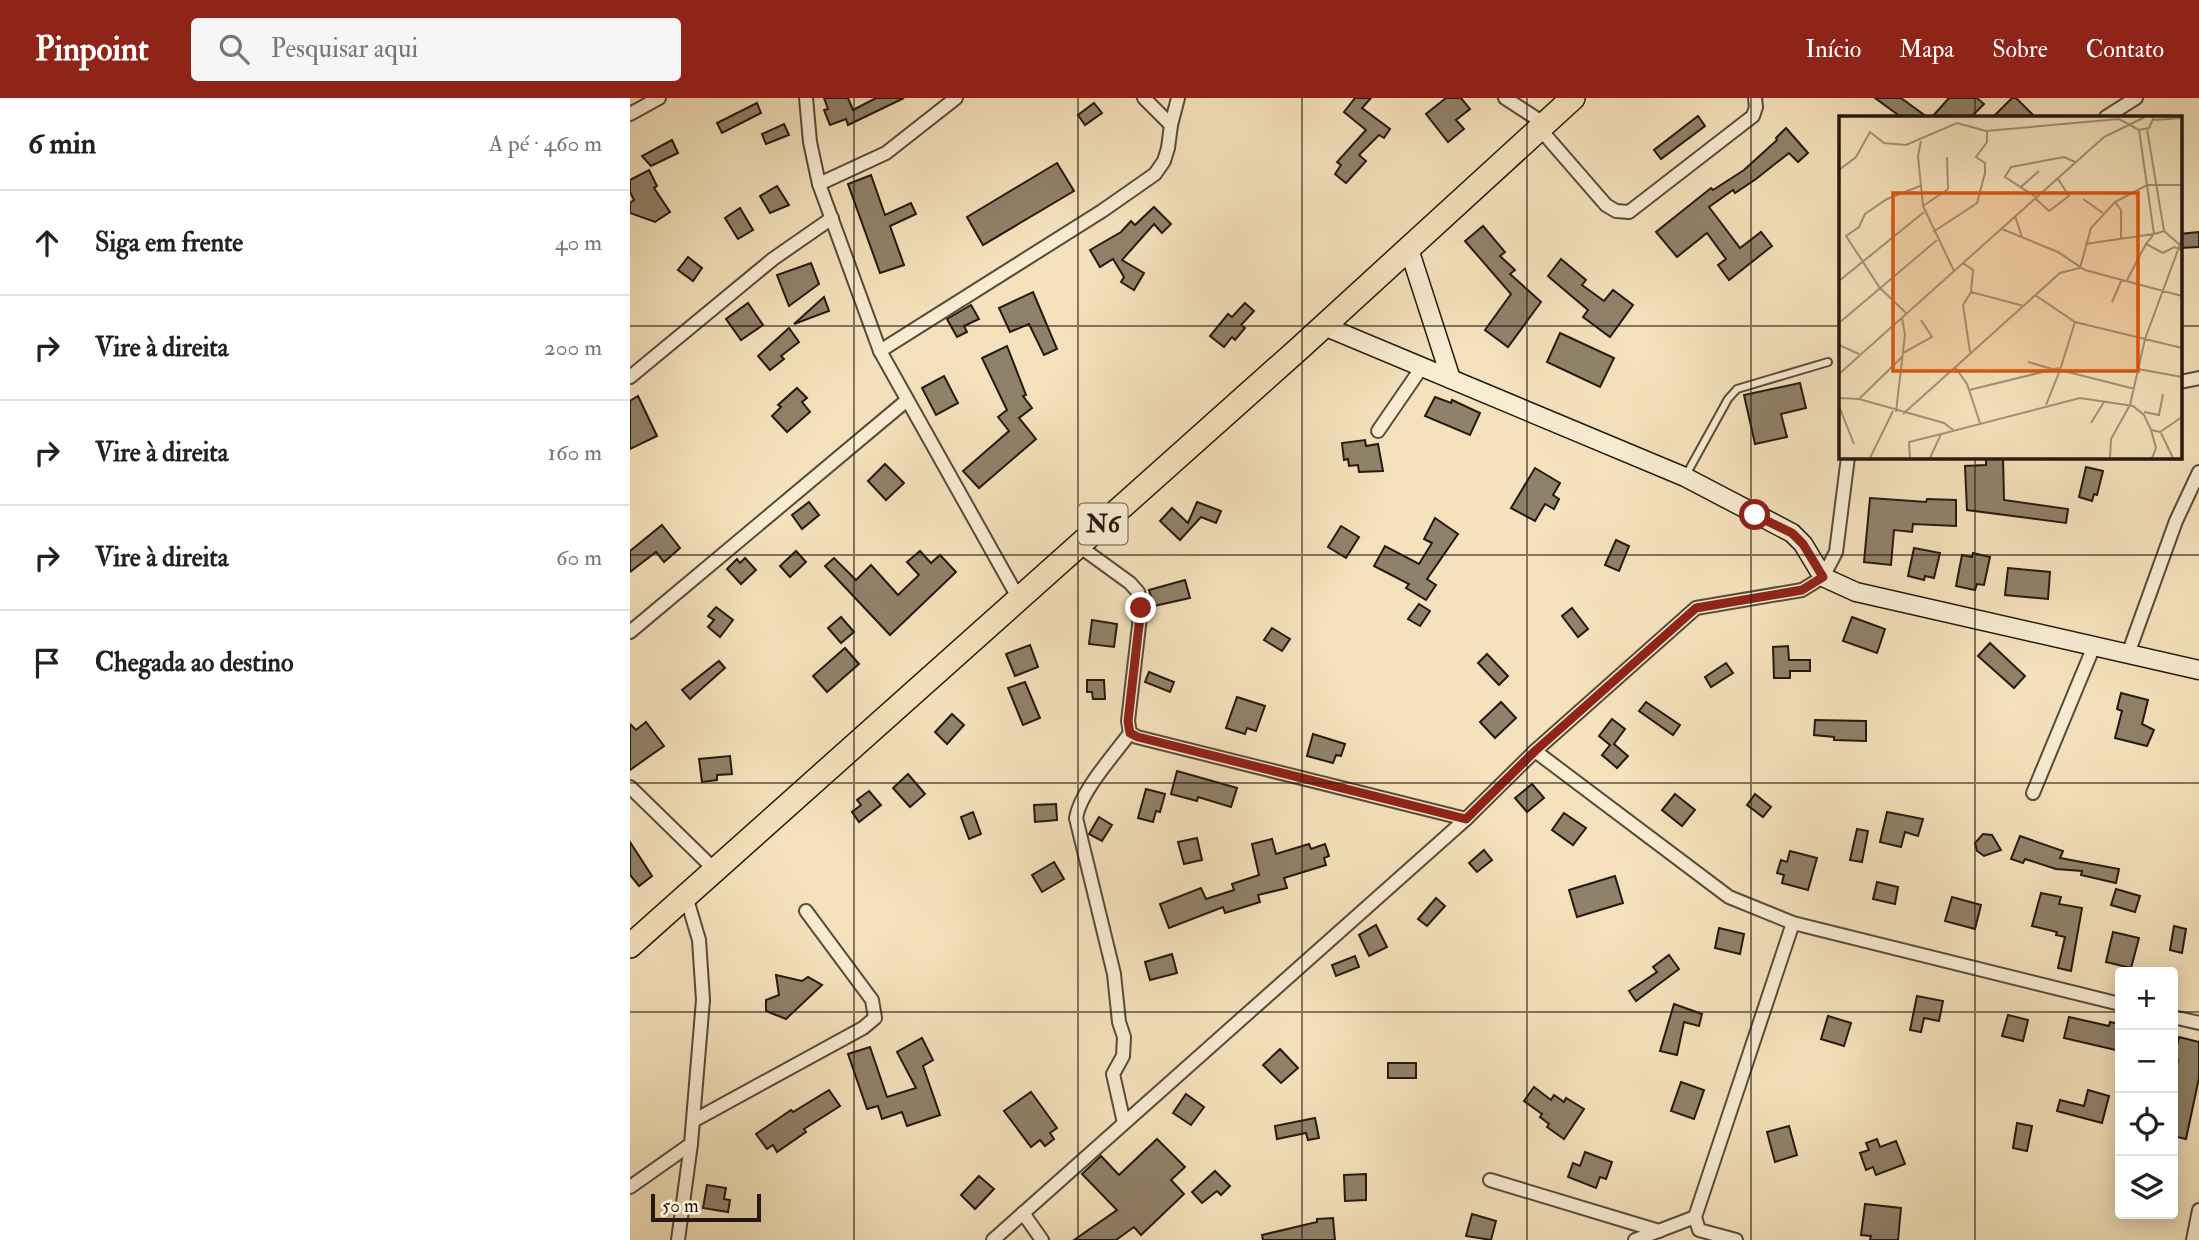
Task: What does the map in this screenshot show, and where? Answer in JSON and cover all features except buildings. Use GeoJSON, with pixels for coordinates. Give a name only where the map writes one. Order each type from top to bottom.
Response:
{"type":"FeatureCollection","features":[{"type":"Feature","properties":{"kind":"highway","name":"N6"},"geometry":{"type":"LineString","coordinates":[[630,946],[1324,326],[1573,98]]}},
{"type":"Feature","properties":{"kind":"street"},"geometry":{"type":"LineString","coordinates":[[630,114],[659,98]]}},
{"type":"Feature","properties":{"kind":"street"},"geometry":{"type":"LineString","coordinates":[[806,98],[810,142],[818,184],[880,351],[1019,598]]}},
{"type":"Feature","properties":{"kind":"street"},"geometry":{"type":"LineString","coordinates":[[818,184],[886,153],[956,98]]}},
{"type":"Feature","properties":{"kind":"street"},"geometry":{"type":"LineString","coordinates":[[1144,98],[1171,125]]}},
{"type":"Feature","properties":{"kind":"street"},"geometry":{"type":"LineString","coordinates":[[880,351],[1134,191],[1155,174],[1164,161],[1168,148],[1178,98]]}},
{"type":"Feature","properties":{"kind":"street"},"geometry":{"type":"LineString","coordinates":[[1505,98],[1543,127],[1606,205],[1616,211],[1629,212],[1753,116],[1755,98]]}},
{"type":"Feature","properties":{"kind":"street"},"geometry":{"type":"LineString","coordinates":[[2108,116],[2136,98]]}},
{"type":"Feature","properties":{"kind":"street"},"geometry":{"type":"LineString","coordinates":[[630,377],[773,260],[832,218]]}},
{"type":"Feature","properties":{"kind":"street"},"geometry":{"type":"LineString","coordinates":[[1409,248],[1451,379]]}},
{"type":"Feature","properties":{"kind":"street"},"geometry":{"type":"LineString","coordinates":[[1324,326],[1685,477],[1792,533],[1803,544],[1823,577],[1856,592],[2199,670]]}},
{"type":"Feature","properties":{"kind":"street"},"geometry":{"type":"LineString","coordinates":[[1378,431],[1422,367]]}},
{"type":"Feature","properties":{"kind":"street"},"geometry":{"type":"LineString","coordinates":[[630,632],[906,401]]}},
{"type":"Feature","properties":{"kind":"street"},"geometry":{"type":"LineString","coordinates":[[993,1240],[1466,819],[1535,751],[1696,608],[1802,590],[1823,577],[1836,552],[1848,458]]}},
{"type":"Feature","properties":{"kind":"street"},"geometry":{"type":"LineString","coordinates":[[2128,654],[2176,521],[2199,472]]}},
{"type":"Feature","properties":{"kind":"street"},"geometry":{"type":"LineString","coordinates":[[1079,546],[1130,583],[1138,592],[1141,608],[1128,721],[1130,733],[1086,793],[1076,818],[1114,974],[1119,1022],[1124,1037],[1123,1056],[1113,1074],[1124,1123]]}},
{"type":"Feature","properties":{"kind":"street"},"geometry":{"type":"LineString","coordinates":[[2033,793],[2094,646]]}},
{"type":"Feature","properties":{"kind":"street"},"geometry":{"type":"LineString","coordinates":[[1130,733],[1466,819]]}},
{"type":"Feature","properties":{"kind":"street"},"geometry":{"type":"LineString","coordinates":[[1535,751],[1729,897],[1793,923],[2115,1003]]}},
{"type":"Feature","properties":{"kind":"street"},"geometry":{"type":"LineString","coordinates":[[630,787],[715,870]]}},
{"type":"Feature","properties":{"kind":"street"},"geometry":{"type":"LineString","coordinates":[[678,1240],[691,1144],[703,1000],[699,940],[686,897]]}},
{"type":"Feature","properties":{"kind":"street"},"geometry":{"type":"LineString","coordinates":[[693,1121],[863,1028],[875,1017],[872,1000],[806,911]]}},
{"type":"Feature","properties":{"kind":"street"},"geometry":{"type":"LineString","coordinates":[[1695,1229],[1793,923]]}},
{"type":"Feature","properties":{"kind":"street"},"geometry":{"type":"LineString","coordinates":[[2178,1018],[2199,1023]]}},
{"type":"Feature","properties":{"kind":"street"},"geometry":{"type":"LineString","coordinates":[[630,1187],[691,1144]]}},
{"type":"Feature","properties":{"kind":"street"},"geometry":{"type":"LineString","coordinates":[[1490,1180],[1659,1231]]}},
{"type":"Feature","properties":{"kind":"street"},"geometry":{"type":"LineString","coordinates":[[2193,1240],[2199,1210]]}},
{"type":"Feature","properties":{"kind":"street"},"geometry":{"type":"LineString","coordinates":[[1023,1213],[1042,1240]]}},
{"type":"Feature","properties":{"kind":"street"},"geometry":{"type":"LineString","coordinates":[[1635,1240],[1659,1231],[1695,1229],[1735,1240]]}},
{"type":"Feature","properties":{"kind":"lane"},"geometry":{"type":"LineString","coordinates":[[1685,477],[1728,399],[1737,388],[1828,362]]}},
{"type":"Feature","properties":{"kind":"route"},"geometry":{"type":"LineString","coordinates":[[1141,608],[1128,721],[1130,733],[1466,819],[1535,751],[1696,608],[1802,590],[1823,577],[1803,544],[1792,533],[1755,515]]}}]}
